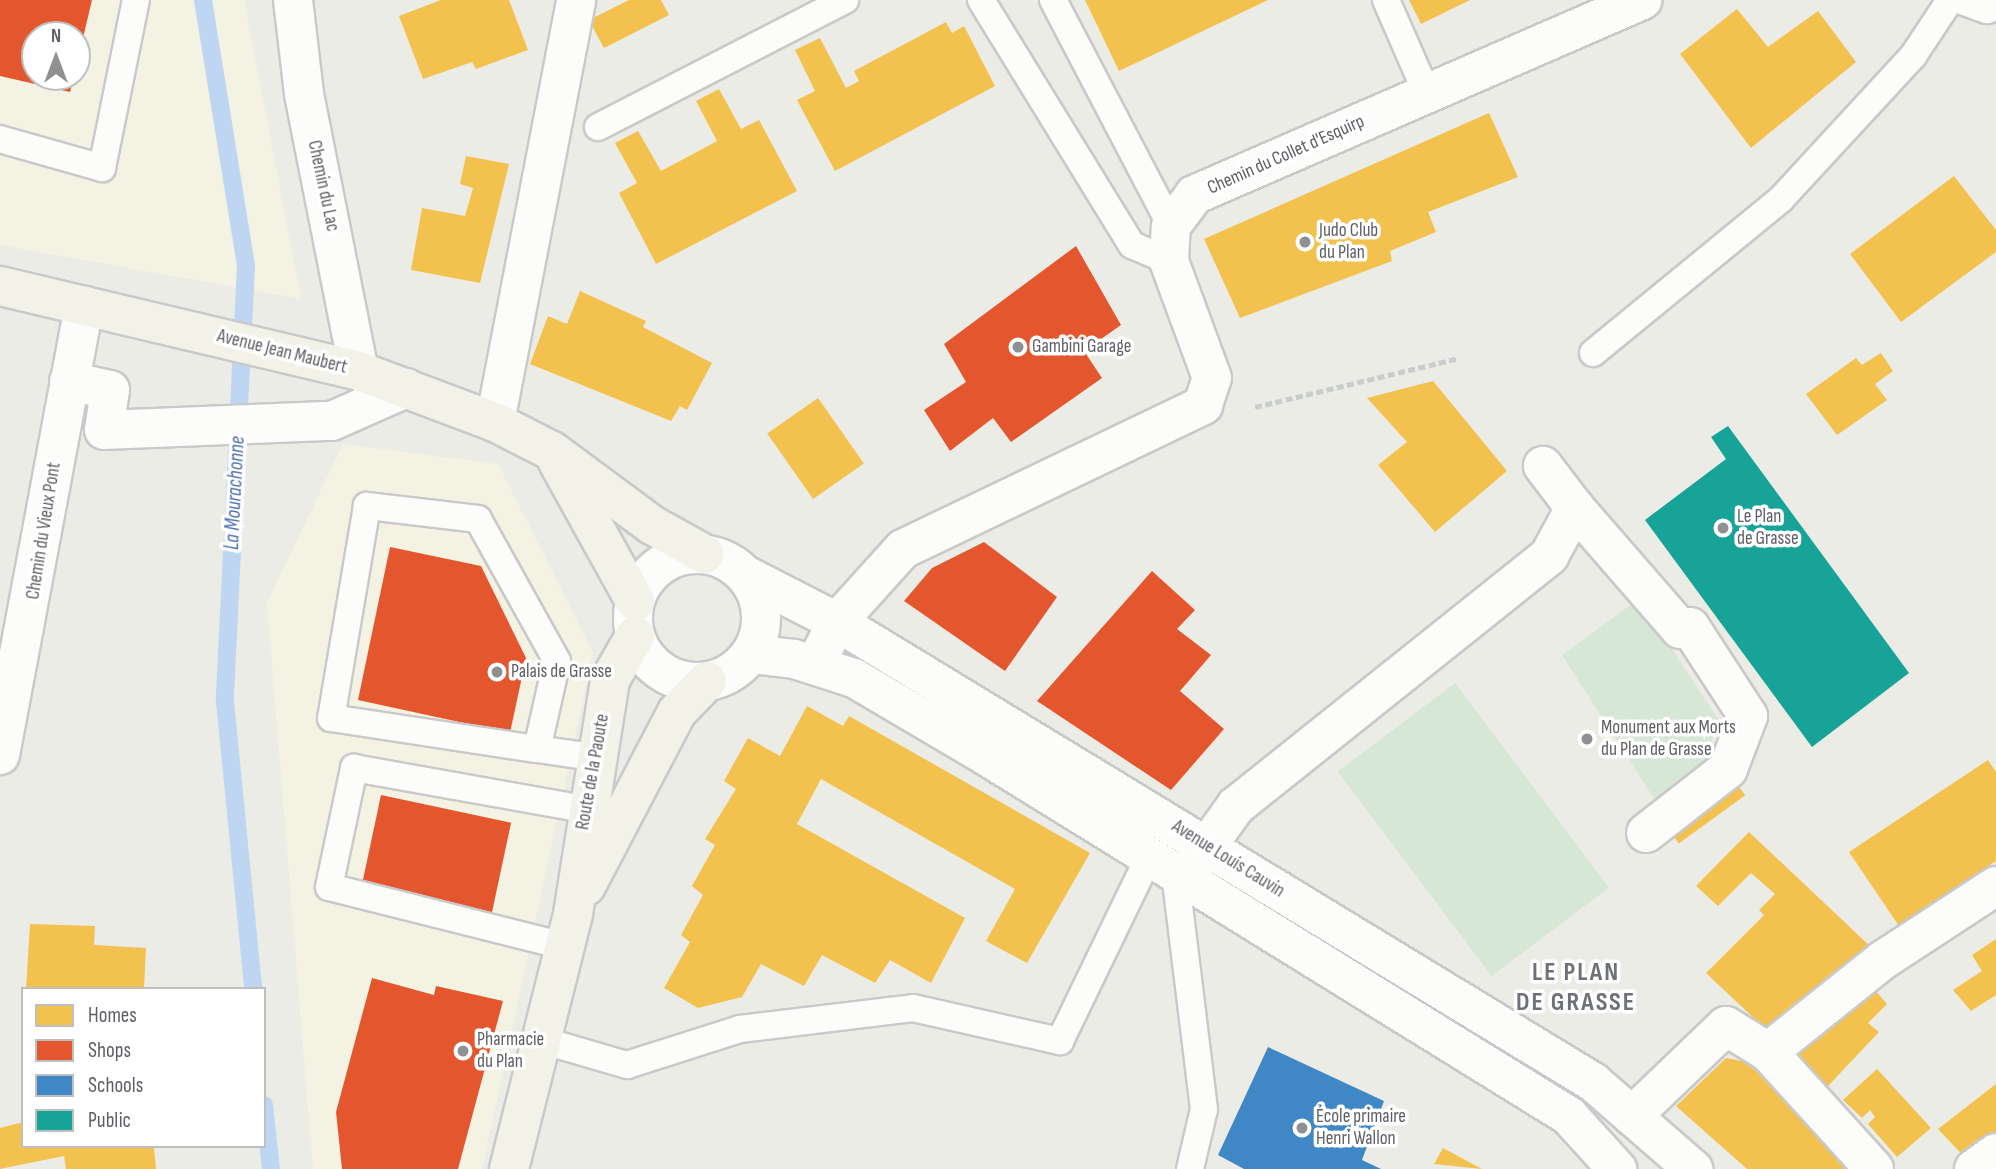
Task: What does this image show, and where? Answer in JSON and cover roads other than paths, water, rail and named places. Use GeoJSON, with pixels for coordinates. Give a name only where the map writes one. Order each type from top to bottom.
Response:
{"type":"FeatureCollection","features":[{"type":"Feature","properties":{"kind":"main road","name":"Avenue Jean Maubert"},"geometry":{"type":"LineString","coordinates":[[0,286],[311,358],[407,388],[495,422],[552,451],[652,526],[704,554]]}},
{"type":"Feature","properties":{"kind":"main road"},"geometry":{"type":"LineString","coordinates":[[552,451],[635,619]]}},
{"type":"Feature","properties":{"kind":"main road","name":"Route de la Paoute"},"geometry":{"type":"LineString","coordinates":[[509,1169],[569,930],[593,757],[610,680],[635,619]]}},
{"type":"Feature","properties":{"kind":"main road","name":"Route de la Paoute"},"geometry":{"type":"LineString","coordinates":[[569,930],[677,712],[707,681]]}},
{"type":"Feature","properties":{"kind":"street","name":"Chemin du Lac"},"geometry":{"type":"LineString","coordinates":[[293,0],[304,94],[359,371]]}},
{"type":"Feature","properties":{"kind":"street"},"geometry":{"type":"LineString","coordinates":[[495,422],[576,0]]}},
{"type":"Feature","properties":{"kind":"street","name":"Chemin du Collet d'Esquirp"},"geometry":{"type":"LineString","coordinates":[[1170,243],[1194,195],[1642,0]]}},
{"type":"Feature","properties":{"kind":"street"},"geometry":{"type":"LineString","coordinates":[[815,665],[837,622],[903,549],[1203,405],[1212,378],[1204,345],[1170,243]]}},
{"type":"Feature","properties":{"kind":"street","name":"Chemin du Vieux Pont"},"geometry":{"type":"LineString","coordinates":[[0,755],[27,636],[84,306]]}},
{"type":"Feature","properties":{"kind":"street"},"geometry":{"type":"LineString","coordinates":[[69,381],[110,390],[104,430],[186,431],[332,421],[407,388]]}},
{"type":"Feature","properties":{"kind":"street"},"geometry":{"type":"LineString","coordinates":[[1543,466],[1575,508],[1679,629],[1690,627],[1748,716],[1728,769],[1646,833]]}},
{"type":"Feature","properties":{"kind":"street"},"geometry":{"type":"LineString","coordinates":[[1169,869],[1209,845],[1236,806],[1549,556],[1575,508]]}},
{"type":"Feature","properties":{"kind":"street"},"geometry":{"type":"LineString","coordinates":[[704,554],[745,575],[761,614],[751,654],[732,673],[707,681],[671,677],[643,653],[635,619],[668,561],[704,554]]}},
{"type":"Feature","properties":{"kind":"street","name":"Avenue Louis Cauvin"},"geometry":{"type":"LineString","coordinates":[[745,575],[837,622],[1209,845],[1593,1082],[1693,1169]]}},
{"type":"Feature","properties":{"kind":"street","name":"Avenue Louis Cauvin"},"geometry":{"type":"LineString","coordinates":[[751,654],[815,665],[854,678],[1569,1116],[1617,1169]]}},
{"type":"Feature","properties":{"kind":"street"},"geometry":{"type":"LineString","coordinates":[[1768,1052],[1883,960],[1996,886]]}},
{"type":"Feature","properties":{"kind":"street"},"geometry":{"type":"LineString","coordinates":[[1632,1116],[1726,1026],[1768,1052],[1874,1169]]}},
{"type":"Feature","properties":{"kind":"street"},"geometry":{"type":"LineString","coordinates":[[1974,1169],[1996,1153]]}},
{"type":"Feature","properties":{"kind":"lane"},"geometry":{"type":"LineString","coordinates":[[0,139],[102,168],[136,0]]}},
{"type":"Feature","properties":{"kind":"lane"},"geometry":{"type":"LineString","coordinates":[[597,127],[845,0]]}},
{"type":"Feature","properties":{"kind":"lane"},"geometry":{"type":"LineString","coordinates":[[981,0],[1132,245],[1170,243],[1053,0]]}},
{"type":"Feature","properties":{"kind":"lane"},"geometry":{"type":"LineString","coordinates":[[1386,0],[1427,93]]}},
{"type":"Feature","properties":{"kind":"lane"},"geometry":{"type":"LineString","coordinates":[[1593,353],[1781,199],[1913,56],[1950,0]]}},
{"type":"Feature","properties":{"kind":"lane"},"geometry":{"type":"LineString","coordinates":[[1959,0],[1987,10],[1996,6]]}},
{"type":"Feature","properties":{"kind":"lane"},"geometry":{"type":"LineString","coordinates":[[537,749],[557,661],[478,519],[367,506],[331,718],[537,749],[593,757]]}},
{"type":"Feature","properties":{"kind":"lane"},"geometry":{"type":"LineString","coordinates":[[569,930],[328,887],[354,768],[585,809]]}},
{"type":"Feature","properties":{"kind":"lane"},"geometry":{"type":"LineString","coordinates":[[541,1040],[627,1065],[740,1029],[913,1008],[1060,1041],[1169,869]]}},
{"type":"Feature","properties":{"kind":"lane"},"geometry":{"type":"LineString","coordinates":[[1169,869],[1204,1110],[1190,1169]]}},
{"type":"Feature","properties":{"kind":"waterway","name":"La Mourachonne"},"geometry":{"type":"LineString","coordinates":[[203,0],[246,265],[225,701],[253,987]]}},
{"type":"Feature","properties":{"kind":"waterway","name":"La Mourachonne"},"geometry":{"type":"LineString","coordinates":[[266,1123],[271,1169]]}},
{"type":"Feature","properties":{"kind":"place","name":"Judo Club du Plan"},"geometry":{"type":"Point","coordinates":[1305,242]}},
{"type":"Feature","properties":{"kind":"place","name":"Gambini Garage"},"geometry":{"type":"Point","coordinates":[1018,347]}},
{"type":"Feature","properties":{"kind":"place","name":"Le Plan de Grasse"},"geometry":{"type":"Point","coordinates":[1723,528]}},
{"type":"Feature","properties":{"kind":"place","name":"Palais de Grasse"},"geometry":{"type":"Point","coordinates":[497,672]}},
{"type":"Feature","properties":{"kind":"place","name":"Monument aux Morts du Plan de Grasse"},"geometry":{"type":"Point","coordinates":[1587,739]}},
{"type":"Feature","properties":{"kind":"place","name":"Pharmacie du Plan"},"geometry":{"type":"Point","coordinates":[463,1051]}},
{"type":"Feature","properties":{"kind":"place","name":"École primaire Henri Wallon"},"geometry":{"type":"Point","coordinates":[1302,1128]}},
{"type":"Feature","properties":{"kind":"district","name":"LE PLAN DE GRASSE"},"geometry":{"type":"Point","coordinates":[1576,988]}}]}
